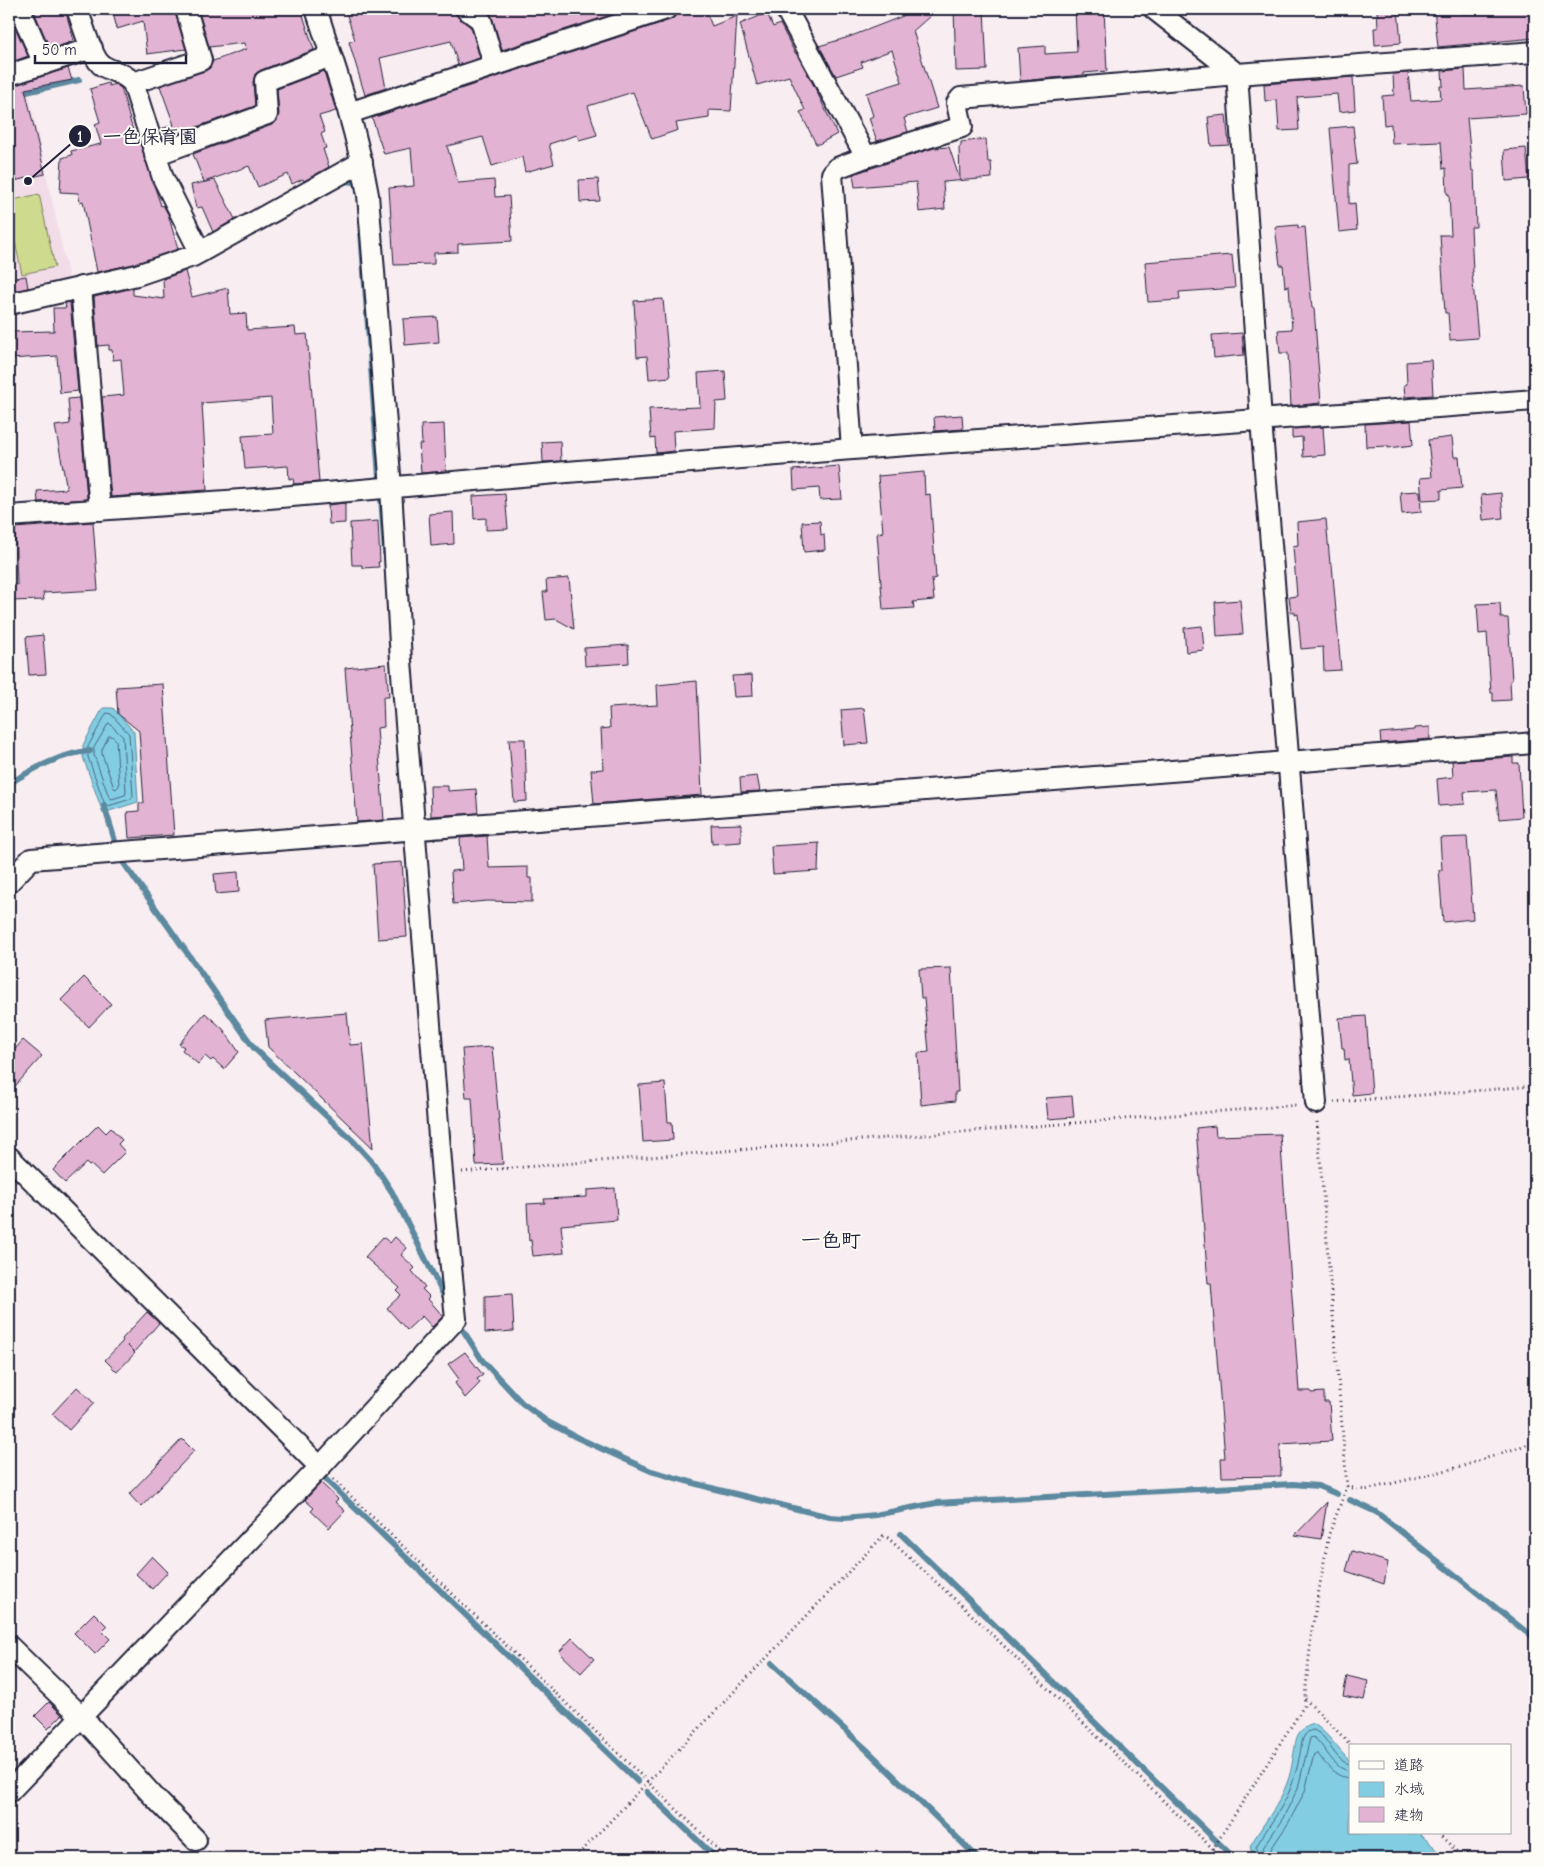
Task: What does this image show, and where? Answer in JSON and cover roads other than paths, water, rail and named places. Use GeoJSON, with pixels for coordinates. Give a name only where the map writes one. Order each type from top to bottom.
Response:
{"type":"FeatureCollection","features":[{"type":"Feature","properties":{"kind":"street"},"geometry":{"type":"LineString","coordinates":[[20,9],[44,64]]}},
{"type":"Feature","properties":{"kind":"street"},"geometry":{"type":"LineString","coordinates":[[77,9],[101,66],[127,76],[133,83],[163,178],[200,252]]}},
{"type":"Feature","properties":{"kind":"street"},"geometry":{"type":"LineString","coordinates":[[133,83],[201,60],[186,9]]}},
{"type":"Feature","properties":{"kind":"street"},"geometry":{"type":"LineString","coordinates":[[9,1792],[320,1466],[456,1319],[442,1174],[401,661],[391,488],[368,195],[362,162],[349,113],[316,9]]}},
{"type":"Feature","properties":{"kind":"street"},"geometry":{"type":"LineString","coordinates":[[466,9],[466,11],[474,14],[481,20],[494,65]]}},
{"type":"Feature","properties":{"kind":"street"},"geometry":{"type":"LineString","coordinates":[[349,113],[666,9]]}},
{"type":"Feature","properties":{"kind":"street"},"geometry":{"type":"LineString","coordinates":[[786,9],[866,157]]}},
{"type":"Feature","properties":{"kind":"street"},"geometry":{"type":"LineString","coordinates":[[1154,9],[1237,74],[1261,420],[1316,1103]]}},
{"type":"Feature","properties":{"kind":"street"},"geometry":{"type":"LineString","coordinates":[[9,75],[92,48]]}},
{"type":"Feature","properties":{"kind":"street"},"geometry":{"type":"LineString","coordinates":[[852,450],[832,174],[837,168],[962,127],[957,103],[961,98],[1237,74],[1535,52]]}},
{"type":"Feature","properties":{"kind":"street"},"geometry":{"type":"LineString","coordinates":[[156,155],[266,114],[265,81],[331,56]]}},
{"type":"Feature","properties":{"kind":"street"},"geometry":{"type":"LineString","coordinates":[[9,304],[160,268],[200,252],[362,162]]}},
{"type":"Feature","properties":{"kind":"street"},"geometry":{"type":"LineString","coordinates":[[81,287],[100,510]]}},
{"type":"Feature","properties":{"kind":"street"},"geometry":{"type":"LineString","coordinates":[[9,516],[391,488],[852,450],[1535,400]]}},
{"type":"Feature","properties":{"kind":"street"},"geometry":{"type":"LineString","coordinates":[[9,882],[31,859],[1535,743]]}},
{"type":"Feature","properties":{"kind":"street"},"geometry":{"type":"LineString","coordinates":[[9,1157],[320,1466]]}},
{"type":"Feature","properties":{"kind":"street"},"geometry":{"type":"LineString","coordinates":[[9,1646],[82,1717],[153,1796],[196,1840]]}},
{"type":"Feature","properties":{"kind":"water"},"geometry":{"type":"Polygon","coordinates":[[[103,708],[113,708],[134,732],[138,802],[103,813],[83,757],[83,745],[103,708]]]}},
{"type":"Feature","properties":{"kind":"water"},"geometry":{"type":"Polygon","coordinates":[[[1314,1724],[1324,1732],[1349,1760],[1349,1834],[1420,1834],[1446,1858],[1253,1858],[1250,1846],[1284,1791],[1291,1772],[1297,1737],[1304,1728],[1314,1724]]]}},
{"type":"Feature","properties":{"kind":"waterway"},"geometry":{"type":"LineString","coordinates":[[9,96],[79,80]]}},
{"type":"Feature","properties":{"kind":"waterway"},"geometry":{"type":"LineString","coordinates":[[342,183],[345,181],[354,182],[358,188],[358,193]]}},
{"type":"Feature","properties":{"kind":"waterway"},"geometry":{"type":"LineString","coordinates":[[361,231],[379,477]]}},
{"type":"Feature","properties":{"kind":"waterway"},"geometry":{"type":"LineString","coordinates":[[381,497],[385,553]]}},
{"type":"Feature","properties":{"kind":"waterway"},"geometry":{"type":"LineString","coordinates":[[9,784],[59,758],[90,751]]}},
{"type":"Feature","properties":{"kind":"waterway"},"geometry":{"type":"LineString","coordinates":[[104,805],[115,841]]}},
{"type":"Feature","properties":{"kind":"waterway"},"geometry":{"type":"LineString","coordinates":[[123,862],[254,1048],[354,1142],[373,1163],[392,1192],[447,1302]]}},
{"type":"Feature","properties":{"kind":"waterway"},"geometry":{"type":"LineString","coordinates":[[461,1327],[482,1360],[522,1403],[546,1421],[578,1438],[651,1471],[715,1489],[830,1517],[845,1518],[875,1515],[936,1503],[1293,1484],[1318,1486],[1337,1494]]}},
{"type":"Feature","properties":{"kind":"waterway"},"geometry":{"type":"LineString","coordinates":[[321,1475],[638,1782]]}},
{"type":"Feature","properties":{"kind":"waterway"},"geometry":{"type":"LineString","coordinates":[[1350,1500],[1376,1512],[1535,1639]]}},
{"type":"Feature","properties":{"kind":"waterway"},"geometry":{"type":"LineString","coordinates":[[901,1534],[1234,1858]]}},
{"type":"Feature","properties":{"kind":"waterway"},"geometry":{"type":"LineString","coordinates":[[772,1663],[867,1750],[978,1858]]}},
{"type":"Feature","properties":{"kind":"waterway"},"geometry":{"type":"LineString","coordinates":[[647,1792],[716,1858]]}},
{"type":"Feature","properties":{"kind":"waterway"},"geometry":{"type":"LineString","coordinates":[[1248,1858],[1253,1857]]}},
{"type":"Feature","properties":{"kind":"place","name":"一色保育園"},"geometry":{"type":"Point","coordinates":[28,181]}},
{"type":"Feature","properties":{"kind":"district","name":"一色町"},"geometry":{"type":"Point","coordinates":[831,1240]}}]}
